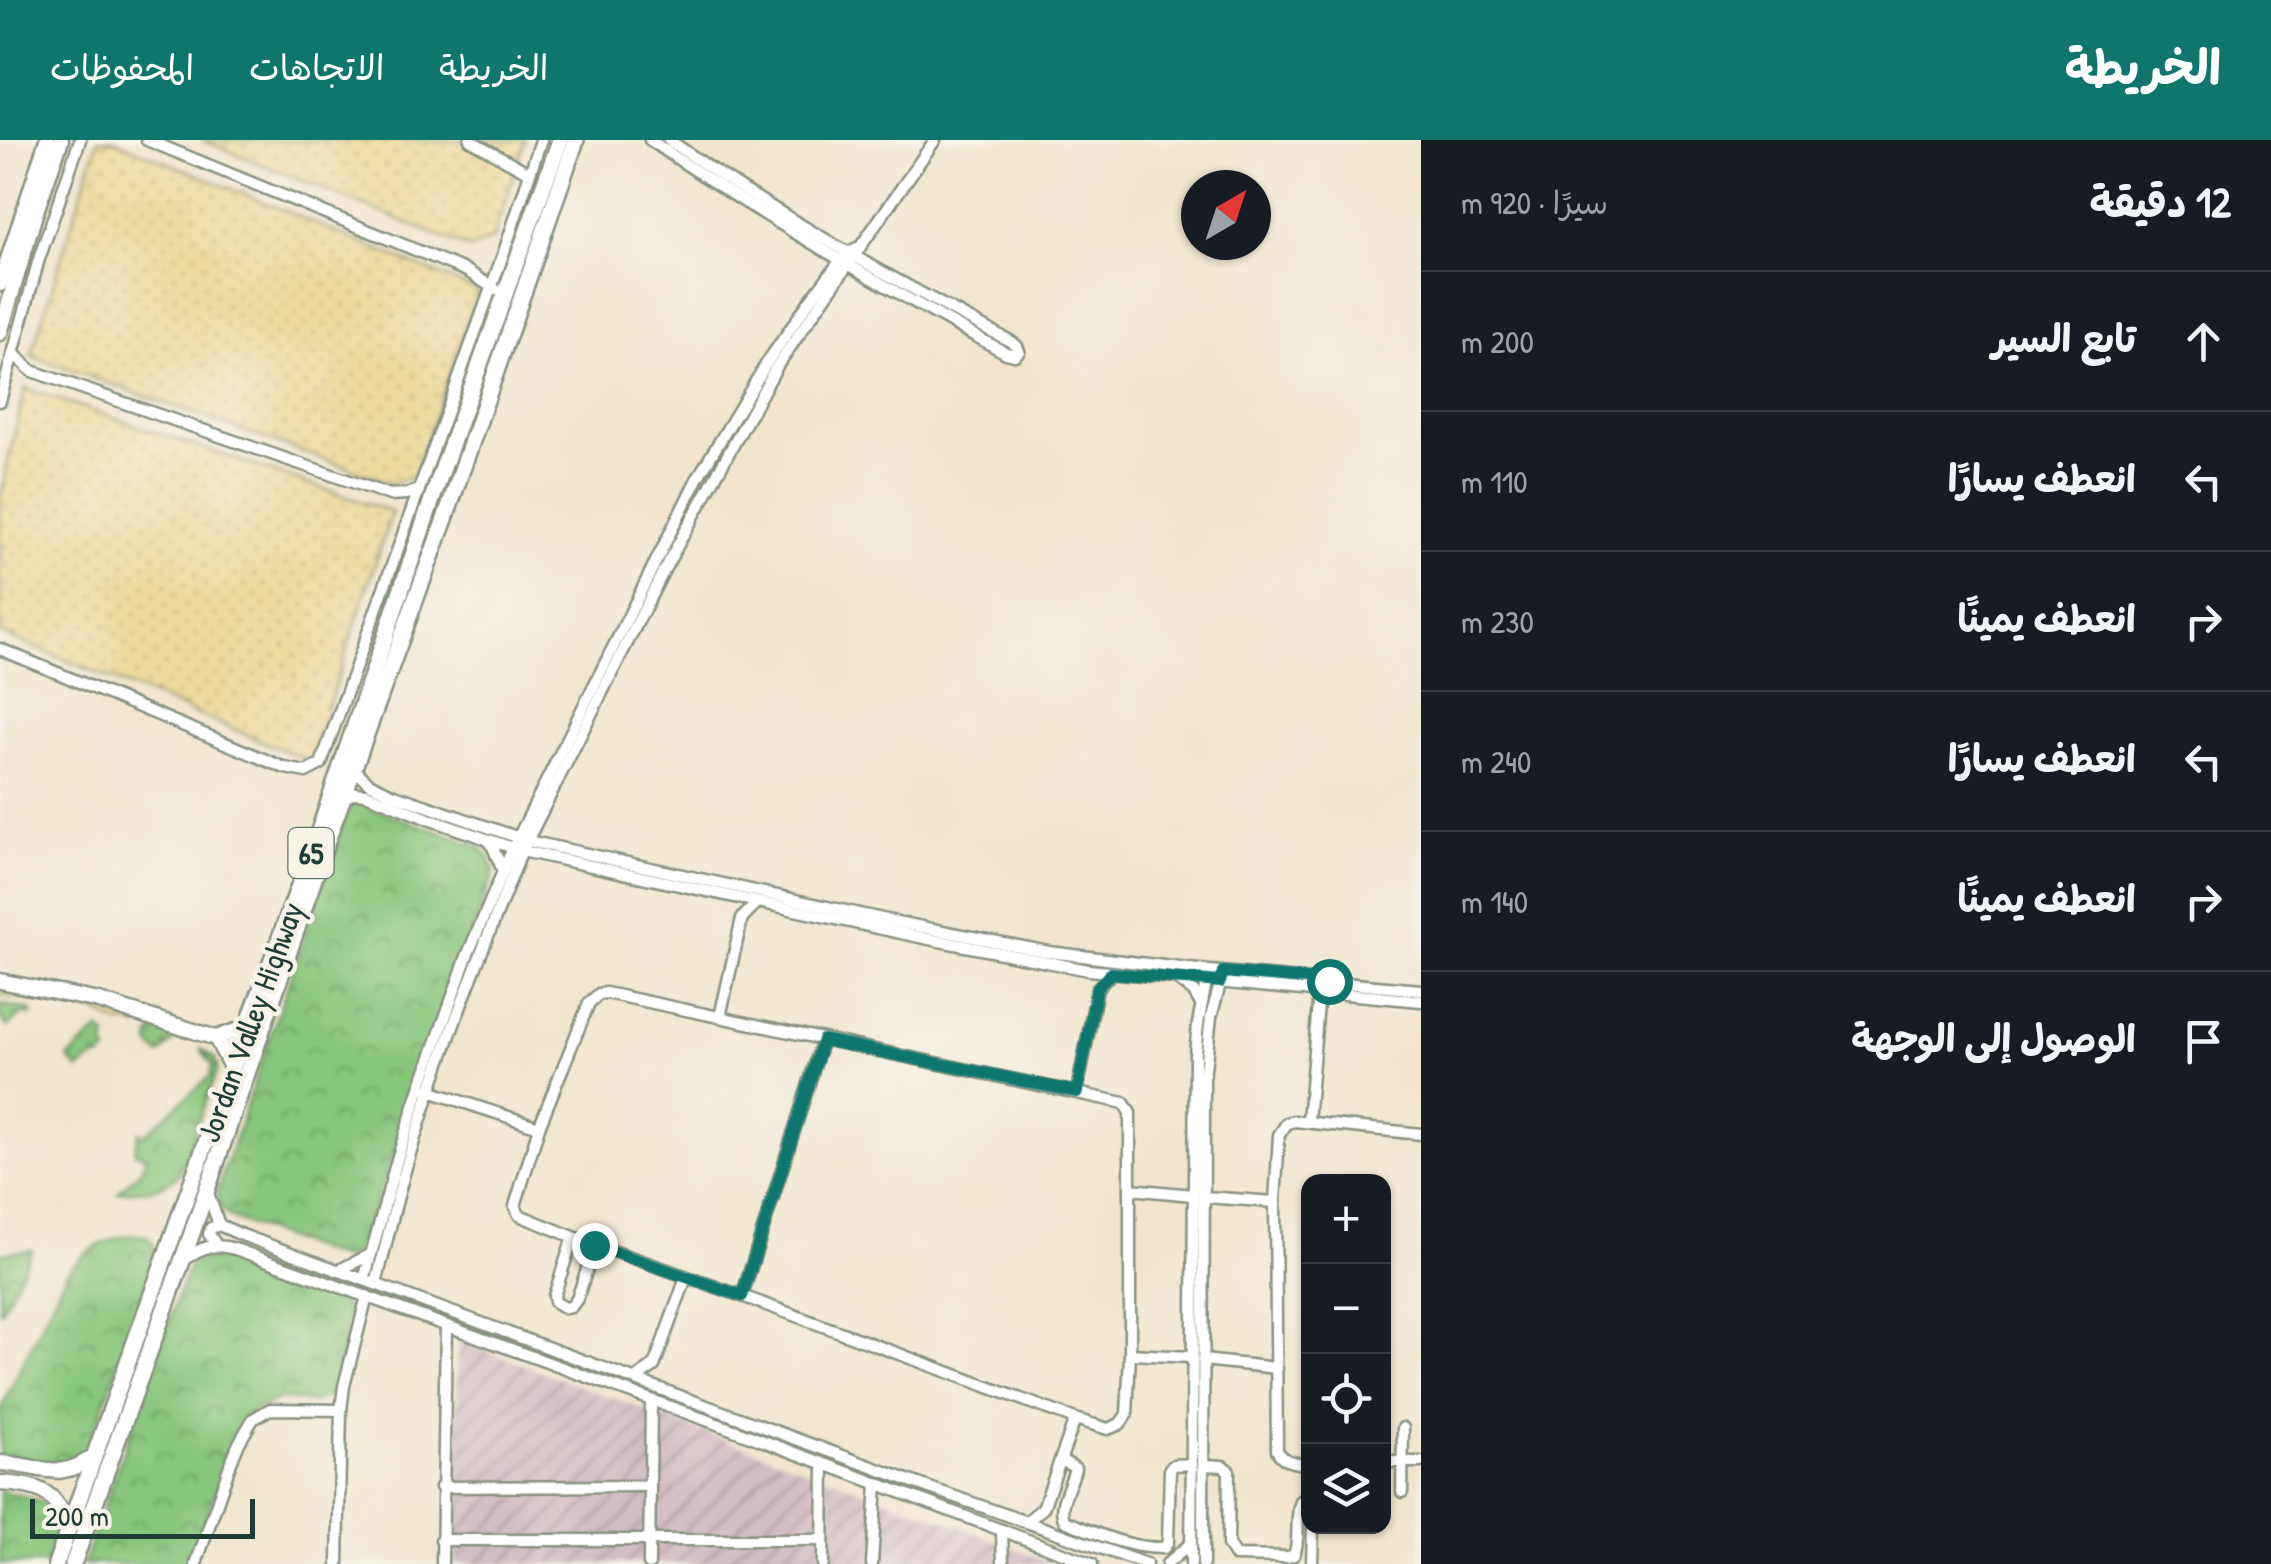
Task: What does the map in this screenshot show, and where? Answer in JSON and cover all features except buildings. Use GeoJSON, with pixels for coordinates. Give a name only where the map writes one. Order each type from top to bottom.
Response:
{"type":"FeatureCollection","features":[{"type":"Feature","properties":{"kind":"highway","name":"Jordan Valley Highway"},"geometry":{"type":"LineString","coordinates":[[73,1564],[182,1262],[186,1226],[206,1190],[323,836],[461,394],[498,290],[560,140]]}},
{"type":"Feature","properties":{"kind":"highway","name":"Jordan Valley Highway"},"geometry":{"type":"LineString","coordinates":[[56,1564],[94,1456],[186,1226],[232,1068],[323,836],[344,798],[576,140]]}},
{"type":"Feature","properties":{"kind":"main road"},"geometry":{"type":"LineString","coordinates":[[0,284],[47,140]]}},
{"type":"Feature","properties":{"kind":"main road"},"geometry":{"type":"LineString","coordinates":[[0,334],[61,140]]}},
{"type":"Feature","properties":{"kind":"main road"},"geometry":{"type":"LineString","coordinates":[[0,981],[88,998],[216,1038],[248,1028]]}},
{"type":"Feature","properties":{"kind":"main road"},"geometry":{"type":"LineString","coordinates":[[216,1038],[232,1068]]}},
{"type":"Feature","properties":{"kind":"main road"},"geometry":{"type":"LineString","coordinates":[[0,1462],[66,1472],[94,1456]]}},
{"type":"Feature","properties":{"kind":"main road"},"geometry":{"type":"LineString","coordinates":[[0,1483],[26,1486],[50,1496],[59,1504],[68,1528]]}},
{"type":"Feature","properties":{"kind":"street"},"geometry":{"type":"LineString","coordinates":[[0,400],[40,259],[80,140]]}},
{"type":"Feature","properties":{"kind":"street"},"geometry":{"type":"LineString","coordinates":[[147,140],[468,272],[498,290],[499,262],[541,140]]}},
{"type":"Feature","properties":{"kind":"street"},"geometry":{"type":"LineString","coordinates":[[470,140],[529,173]]}},
{"type":"Feature","properties":{"kind":"street"},"geometry":{"type":"LineString","coordinates":[[650,140],[763,215],[850,257],[1010,341],[1019,351],[1015,355],[1006,353],[850,257],[669,140]]}},
{"type":"Feature","properties":{"kind":"street"},"geometry":{"type":"LineString","coordinates":[[370,1282],[371,1254],[398,1156],[520,845],[696,509],[777,366],[934,140]]}},
{"type":"Feature","properties":{"kind":"street"},"geometry":{"type":"LineString","coordinates":[[468,272],[488,270],[499,262]]}},
{"type":"Feature","properties":{"kind":"street"},"geometry":{"type":"LineString","coordinates":[[13,353],[32,371],[390,494],[418,490]]}},
{"type":"Feature","properties":{"kind":"street"},"geometry":{"type":"LineString","coordinates":[[6,376],[32,371]]}},
{"type":"Feature","properties":{"kind":"street"},"geometry":{"type":"LineString","coordinates":[[0,649],[265,761],[300,772],[312,770],[321,764],[330,742],[418,490],[461,394]]}},
{"type":"Feature","properties":{"kind":"street"},"geometry":{"type":"LineString","coordinates":[[390,494],[410,515]]}},
{"type":"Feature","properties":{"kind":"street"},"geometry":{"type":"LineString","coordinates":[[354,770],[392,794],[541,856],[1088,970],[1176,978],[1208,976]]}},
{"type":"Feature","properties":{"kind":"street"},"geometry":{"type":"LineString","coordinates":[[344,798],[366,794],[486,839],[1048,952],[1208,976],[1421,990]]}},
{"type":"Feature","properties":{"kind":"street"},"geometry":{"type":"LineString","coordinates":[[486,839],[509,870]]}},
{"type":"Feature","properties":{"kind":"street"},"geometry":{"type":"LineString","coordinates":[[509,870],[541,856]]}},
{"type":"Feature","properties":{"kind":"street"},"geometry":{"type":"LineString","coordinates":[[733,898],[742,918]]}},
{"type":"Feature","properties":{"kind":"street"},"geometry":{"type":"LineString","coordinates":[[720,1017],[742,918],[757,903]]}},
{"type":"Feature","properties":{"kind":"street"},"geometry":{"type":"LineString","coordinates":[[1088,970],[1097,988]]}},
{"type":"Feature","properties":{"kind":"street"},"geometry":{"type":"LineString","coordinates":[[1077,1092],[1097,988],[1111,973]]}},
{"type":"Feature","properties":{"kind":"street"},"geometry":{"type":"LineString","coordinates":[[1208,976],[1195,1054],[1198,1465],[1202,1558],[1212,1564]]}},
{"type":"Feature","properties":{"kind":"street"},"geometry":{"type":"LineString","coordinates":[[1222,977],[1238,984],[1421,1001]]}},
{"type":"Feature","properties":{"kind":"street"},"geometry":{"type":"LineString","coordinates":[[1199,1196],[1204,1079],[1211,1017],[1222,977]]}},
{"type":"Feature","properties":{"kind":"street"},"geometry":{"type":"LineString","coordinates":[[1176,978],[1201,1004]]}},
{"type":"Feature","properties":{"kind":"street"},"geometry":{"type":"LineString","coordinates":[[1215,1001],[1238,984]]}},
{"type":"Feature","properties":{"kind":"street"},"geometry":{"type":"LineString","coordinates":[[1308,1122],[1319,992]]}},
{"type":"Feature","properties":{"kind":"street"},"geometry":{"type":"LineString","coordinates":[[599,994],[637,998],[823,1040],[1120,1101],[1128,1107],[1130,1354],[1127,1414],[1120,1424],[1108,1429],[1075,1419],[594,1245],[519,1215],[516,1210],[539,1127],[590,1003],[599,994]]}},
{"type":"Feature","properties":{"kind":"street"},"geometry":{"type":"LineString","coordinates":[[742,1296],[823,1040]]}},
{"type":"Feature","properties":{"kind":"street"},"geometry":{"type":"LineString","coordinates":[[425,1090],[539,1127]]}},
{"type":"Feature","properties":{"kind":"street"},"geometry":{"type":"LineString","coordinates":[[370,1282],[381,1264],[425,1090]]}},
{"type":"Feature","properties":{"kind":"street"},"geometry":{"type":"LineString","coordinates":[[1301,1463],[1285,1460],[1277,1450],[1279,1136],[1294,1121],[1421,1134]]}},
{"type":"Feature","properties":{"kind":"street"},"geometry":{"type":"LineString","coordinates":[[206,1190],[219,1225]]}},
{"type":"Feature","properties":{"kind":"street"},"geometry":{"type":"LineString","coordinates":[[1130,1190],[1276,1202]]}},
{"type":"Feature","properties":{"kind":"street"},"geometry":{"type":"LineString","coordinates":[[1092,1564],[299,1270],[216,1244],[208,1234],[219,1225],[1146,1564]]}},
{"type":"Feature","properties":{"kind":"street"},"geometry":{"type":"LineString","coordinates":[[573,1237],[554,1296],[555,1302],[565,1308],[574,1305],[594,1245]]}},
{"type":"Feature","properties":{"kind":"street"},"geometry":{"type":"LineString","coordinates":[[182,1262],[198,1250],[216,1244]]}},
{"type":"Feature","properties":{"kind":"street"},"geometry":{"type":"LineString","coordinates":[[337,1271],[371,1254]]}},
{"type":"Feature","properties":{"kind":"street"},"geometry":{"type":"LineString","coordinates":[[381,1264],[398,1293]]}},
{"type":"Feature","properties":{"kind":"street"},"geometry":{"type":"LineString","coordinates":[[635,1379],[654,1366],[686,1278]]}},
{"type":"Feature","properties":{"kind":"street"},"geometry":{"type":"LineString","coordinates":[[338,1564],[341,1410],[367,1296]]}},
{"type":"Feature","properties":{"kind":"street"},"geometry":{"type":"LineString","coordinates":[[442,1564],[446,1326]]}},
{"type":"Feature","properties":{"kind":"street"},"geometry":{"type":"LineString","coordinates":[[1130,1354],[1276,1368]]}},
{"type":"Feature","properties":{"kind":"street"},"geometry":{"type":"LineString","coordinates":[[654,1366],[664,1390]]}},
{"type":"Feature","properties":{"kind":"street"},"geometry":{"type":"LineString","coordinates":[[650,1564],[651,1401]]}},
{"type":"Feature","properties":{"kind":"street"},"geometry":{"type":"LineString","coordinates":[[196,1564],[239,1443],[253,1419],[270,1408],[341,1410]]}},
{"type":"Feature","properties":{"kind":"street"},"geometry":{"type":"LineString","coordinates":[[1027,1521],[1043,1508],[1075,1419]]}},
{"type":"Feature","properties":{"kind":"street"},"geometry":{"type":"LineString","coordinates":[[759,1440],[760,1425]]}},
{"type":"Feature","properties":{"kind":"street"},"geometry":{"type":"LineString","coordinates":[[1402,1428],[1402,1492]]}},
{"type":"Feature","properties":{"kind":"street"},"geometry":{"type":"LineString","coordinates":[[1061,1460],[1075,1468],[1062,1509],[1065,1521],[1118,1541],[1154,1548],[1164,1548],[1168,1542],[1170,1468],[1174,1465],[1223,1466],[1229,1471],[1228,1545],[1235,1556],[1294,1555],[1301,1502]]}},
{"type":"Feature","properties":{"kind":"street"},"geometry":{"type":"LineString","coordinates":[[1391,1462],[1421,1462]]}},
{"type":"Feature","properties":{"kind":"street"},"geometry":{"type":"LineString","coordinates":[[823,1564],[824,1464]]}},
{"type":"Feature","properties":{"kind":"street"},"geometry":{"type":"LineString","coordinates":[[1190,1564],[1198,1465]]}},
{"type":"Feature","properties":{"kind":"street"},"geometry":{"type":"LineString","coordinates":[[872,1564],[877,1483]]}},
{"type":"Feature","properties":{"kind":"street"},"geometry":{"type":"LineString","coordinates":[[441,1487],[650,1486]]}},
{"type":"Feature","properties":{"kind":"street"},"geometry":{"type":"LineString","coordinates":[[1043,1508],[1052,1531]]}},
{"type":"Feature","properties":{"kind":"street"},"geometry":{"type":"LineString","coordinates":[[1002,1530],[1003,1564]]}},
{"type":"Feature","properties":{"kind":"street"},"geometry":{"type":"LineString","coordinates":[[1312,1564],[1313,1534]]}},
{"type":"Feature","properties":{"kind":"street"},"geometry":{"type":"LineString","coordinates":[[442,1540],[823,1540]]}},
{"type":"Feature","properties":{"kind":"street"},"geometry":{"type":"LineString","coordinates":[[1167,1564],[1191,1543]]}},
{"type":"Feature","properties":{"kind":"shaded area"},"geometry":{"type":"Polygon","coordinates":[[[464,1343],[965,1528],[1052,1564],[455,1564],[457,1345],[464,1343]]]}},
{"type":"Feature","properties":{"kind":"sand"},"geometry":{"type":"Polygon","coordinates":[[[98,140],[114,140],[478,291],[414,477],[391,483],[31,356],[98,140]]]}},
{"type":"Feature","properties":{"kind":"sand"},"geometry":{"type":"Polygon","coordinates":[[[202,140],[525,140],[493,238],[471,249],[202,140]]]}},
{"type":"Feature","properties":{"kind":"sand"},"geometry":{"type":"Polygon","coordinates":[[[25,388],[392,512],[310,761],[0,633],[0,498],[25,388]]]}},
{"type":"Feature","properties":{"kind":"sand"},"geometry":{"type":"Polygon","coordinates":[[[0,991],[95,1008],[139,1025],[119,1024],[93,1011],[58,1003],[0,996],[0,991]]]}},
{"type":"Feature","properties":{"kind":"green space"},"geometry":{"type":"Polygon","coordinates":[[[356,802],[479,846],[490,858],[494,872],[359,1249],[350,1258],[341,1259],[231,1218],[220,1208],[217,1191],[346,814],[356,802]]]}},
{"type":"Feature","properties":{"kind":"green space"},"geometry":{"type":"Polygon","coordinates":[[[0,1004],[33,1013],[30,1016],[25,1012],[8,1027],[0,1018],[0,1004]]]}},
{"type":"Feature","properties":{"kind":"green space"},"geometry":{"type":"Polygon","coordinates":[[[159,1025],[178,1032],[160,1055],[150,1045],[151,1035],[159,1025]]]}},
{"type":"Feature","properties":{"kind":"green space"},"geometry":{"type":"Polygon","coordinates":[[[99,1030],[107,1035],[107,1052],[79,1070],[68,1058],[99,1030]]]}},
{"type":"Feature","properties":{"kind":"green space"},"geometry":{"type":"Polygon","coordinates":[[[200,1048],[215,1058],[218,1068],[179,1174],[158,1187],[118,1193],[139,1172],[147,1157],[134,1152],[139,1132],[143,1136],[212,1075],[214,1067],[200,1048]]]}},
{"type":"Feature","properties":{"kind":"green space"},"geometry":{"type":"Polygon","coordinates":[[[132,1235],[146,1236],[154,1245],[153,1264],[86,1457],[64,1465],[0,1456],[0,1411],[66,1273],[95,1248],[132,1235]]]}},
{"type":"Feature","properties":{"kind":"green space"},"geometry":{"type":"Polygon","coordinates":[[[32,1250],[0,1313],[0,1253],[32,1250]]]}},
{"type":"Feature","properties":{"kind":"green space"},"geometry":{"type":"Polygon","coordinates":[[[225,1257],[339,1299],[349,1312],[334,1394],[314,1402],[279,1399],[244,1417],[189,1564],[83,1564],[190,1265],[225,1257]]]}},
{"type":"Feature","properties":{"kind":"green space"},"geometry":{"type":"Polygon","coordinates":[[[0,1491],[38,1501],[58,1515],[47,1564],[0,1564],[0,1491]]]}},
{"type":"Feature","properties":{"kind":"waterway"},"geometry":{"type":"LineString","coordinates":[[0,407],[8,409]]}},
{"type":"Feature","properties":{"kind":"route"},"geometry":{"type":"LineString","coordinates":[[594,1245],[742,1296],[823,1040],[1077,1092],[1097,988],[1111,973],[1220,982],[1223,972],[1329,981]]}}]}
